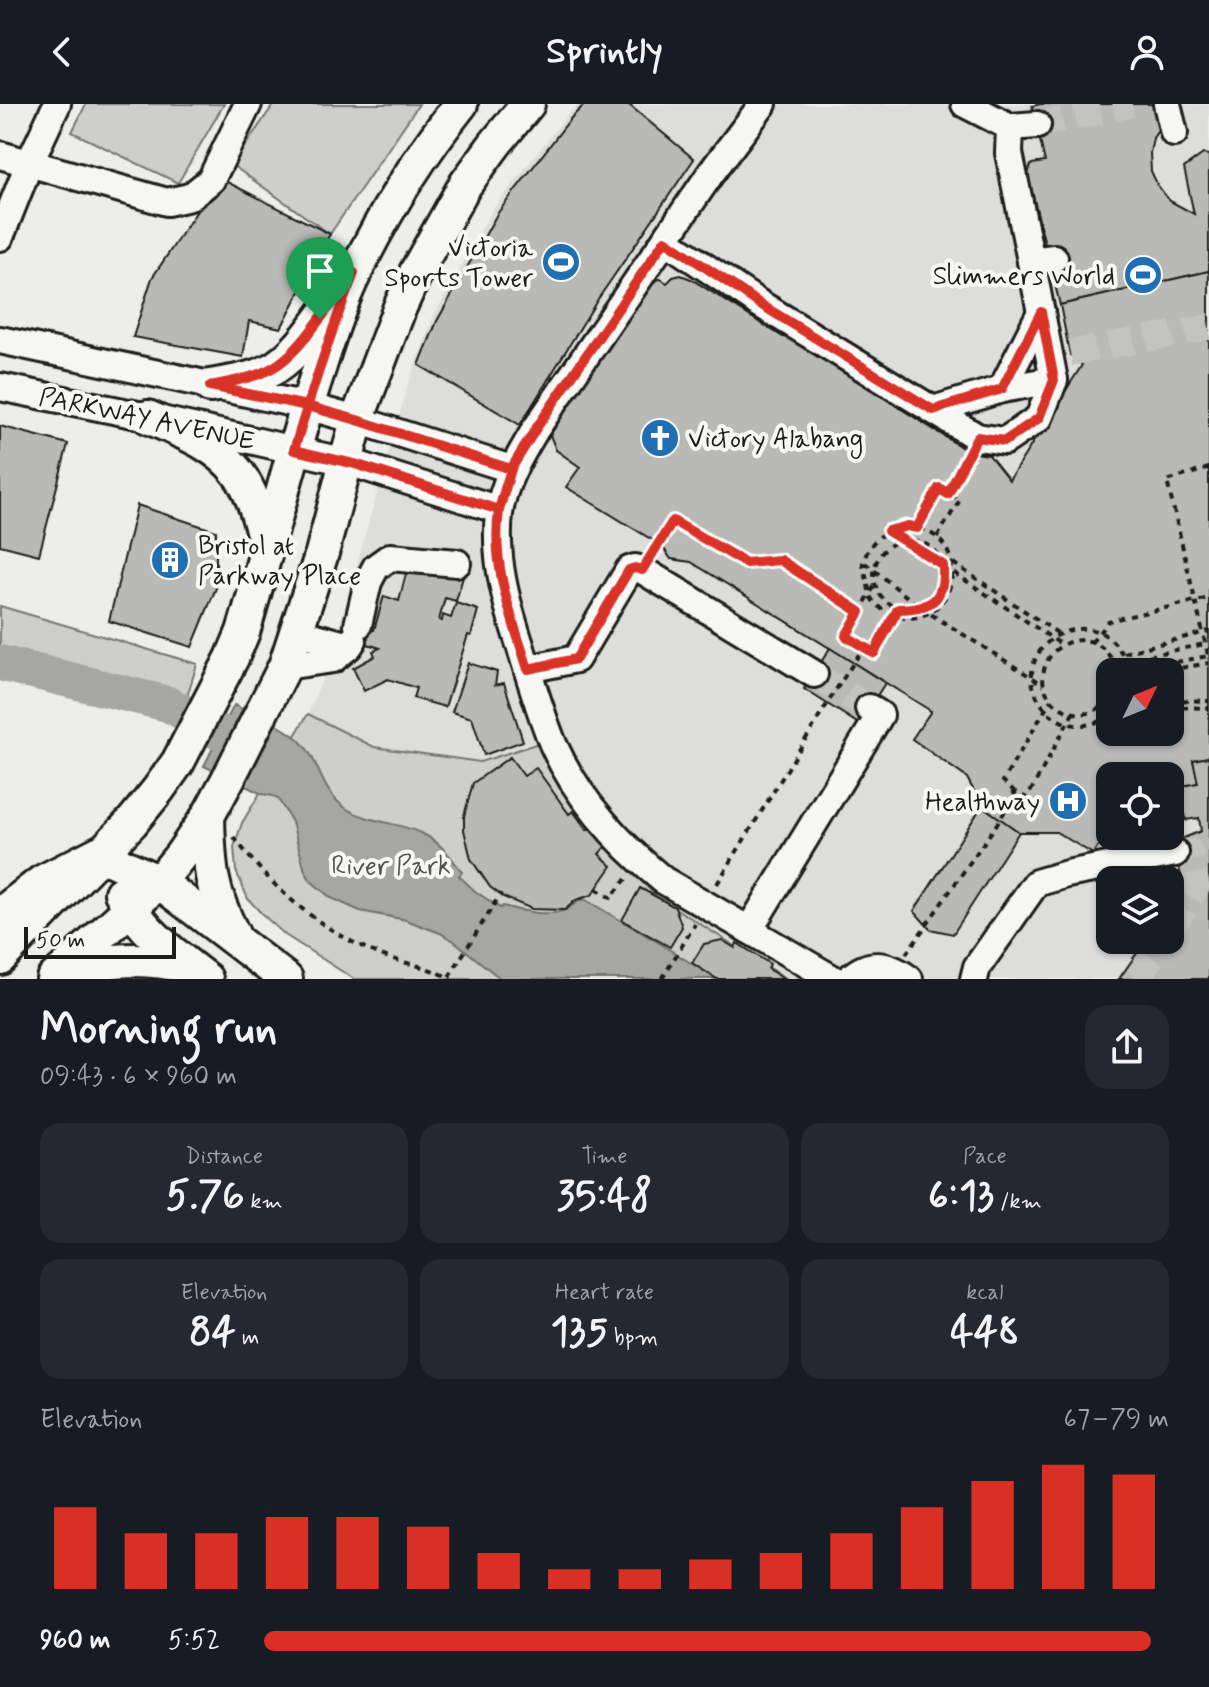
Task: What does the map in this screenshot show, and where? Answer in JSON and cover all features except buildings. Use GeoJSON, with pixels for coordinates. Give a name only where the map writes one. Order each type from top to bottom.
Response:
{"type":"FeatureCollection","features":[{"type":"Feature","properties":{"kind":"highway"},"geometry":{"type":"LineString","coordinates":[[0,918],[44,884],[101,855]]}},
{"type":"Feature","properties":{"kind":"main road"},"geometry":{"type":"LineString","coordinates":[[210,386],[250,378],[276,367],[307,336],[354,273],[433,139],[461,104]]}},
{"type":"Feature","properties":{"kind":"main road"},"geometry":{"type":"LineString","coordinates":[[237,941],[221,910],[210,874],[228,779],[282,673],[298,632],[357,420],[400,307],[435,236],[465,185],[528,104]]}},
{"type":"Feature","properties":{"kind":"main road"},"geometry":{"type":"LineString","coordinates":[[0,958],[134,820],[178,762],[232,658],[243,632],[307,406],[332,328],[354,273]]}},
{"type":"Feature","properties":{"kind":"main road"},"geometry":{"type":"LineString","coordinates":[[148,417],[188,434],[212,449],[239,474],[255,508],[267,548]]}},
{"type":"Feature","properties":{"kind":"main road"},"geometry":{"type":"LineString","coordinates":[[53,979],[159,882],[181,855],[219,824]]}},
{"type":"Feature","properties":{"kind":"main road"},"geometry":{"type":"LineString","coordinates":[[101,855],[159,882],[286,979]]}},
{"type":"Feature","properties":{"kind":"main road"},"geometry":{"type":"LineString","coordinates":[[101,855],[143,927],[198,973]]}},
{"type":"Feature","properties":{"kind":"main road"},"geometry":{"type":"LineString","coordinates":[[60,979],[99,964],[130,959],[161,960],[198,973]]}},
{"type":"Feature","properties":{"kind":"street"},"geometry":{"type":"LineString","coordinates":[[0,237],[57,104]]}},
{"type":"Feature","properties":{"kind":"street"},"geometry":{"type":"LineString","coordinates":[[0,155],[167,202],[190,197],[211,180],[248,104]]}},
{"type":"Feature","properties":{"kind":"street"},"geometry":{"type":"LineString","coordinates":[[763,104],[711,173],[511,469],[499,510],[497,545],[505,598],[554,746],[591,807],[615,837],[663,880],[833,979]]}},
{"type":"Feature","properties":{"kind":"street"},"geometry":{"type":"LineString","coordinates":[[965,104],[1010,127],[1037,125]]}},
{"type":"Feature","properties":{"kind":"street"},"geometry":{"type":"LineString","coordinates":[[1167,104],[1174,133]]}},
{"type":"Feature","properties":{"kind":"street"},"geometry":{"type":"LineString","coordinates":[[665,240],[760,304],[977,437],[1005,441],[1039,418],[1058,363],[1041,312],[1043,260],[1009,153],[1010,127]]}},
{"type":"Feature","properties":{"kind":"street"},"geometry":{"type":"LineString","coordinates":[[1002,389],[1041,312]]}},
{"type":"Feature","properties":{"kind":"street","name":"PARKWAY AVENUE"},"geometry":{"type":"LineString","coordinates":[[0,340],[307,406],[511,469]]}},
{"type":"Feature","properties":{"kind":"street"},"geometry":{"type":"LineString","coordinates":[[933,410],[1002,389],[1058,363]]}},
{"type":"Feature","properties":{"kind":"street","name":"PARKWAY AVENUE"},"geometry":{"type":"LineString","coordinates":[[0,387],[345,462],[499,510]]}},
{"type":"Feature","properties":{"kind":"street"},"geometry":{"type":"LineString","coordinates":[[282,673],[333,659],[353,637],[368,582],[376,567],[390,557],[457,563]]}},
{"type":"Feature","properties":{"kind":"street"},"geometry":{"type":"LineString","coordinates":[[528,669],[576,659],[629,570],[635,568],[814,674]]}},
{"type":"Feature","properties":{"kind":"street"},"geometry":{"type":"LineString","coordinates":[[298,632],[353,637]]}},
{"type":"Feature","properties":{"kind":"street"},"geometry":{"type":"LineString","coordinates":[[749,930],[880,715],[869,708]]}},
{"type":"Feature","properties":{"kind":"street"},"geometry":{"type":"LineString","coordinates":[[974,979],[977,967],[1036,883],[1175,853]]}},
{"type":"Feature","properties":{"kind":"street"},"geometry":{"type":"LineString","coordinates":[[849,979],[857,971],[876,966],[902,974]]}},
{"type":"Feature","properties":{"kind":"path"},"geometry":{"type":"LineString","coordinates":[[948,494],[977,437]]}},
{"type":"Feature","properties":{"kind":"path"},"geometry":{"type":"LineString","coordinates":[[1208,659],[1167,481],[1209,468]]}},
{"type":"Feature","properties":{"kind":"path"},"geometry":{"type":"LineString","coordinates":[[917,528],[939,488],[960,500],[936,538]]}},
{"type":"Feature","properties":{"kind":"path"},"geometry":{"type":"LineString","coordinates":[[642,570],[673,521],[746,563],[780,560],[860,612]]}},
{"type":"Feature","properties":{"kind":"path"},"geometry":{"type":"LineString","coordinates":[[908,526],[928,531],[944,544],[953,563],[952,583],[943,602],[927,615],[907,619],[887,614],[871,601],[864,562],[872,543],[888,531],[908,526]]}},
{"type":"Feature","properties":{"kind":"path"},"geometry":{"type":"LineString","coordinates":[[888,531],[1062,645]]}},
{"type":"Feature","properties":{"kind":"path"},"geometry":{"type":"LineString","coordinates":[[898,540],[917,540],[926,544],[934,549],[943,565],[944,583],[936,598],[921,608],[898,609],[883,600],[875,585],[874,567],[883,550],[898,540]]}},
{"type":"Feature","properties":{"kind":"path"},"geometry":{"type":"LineString","coordinates":[[864,562],[921,608],[1044,685]]}},
{"type":"Feature","properties":{"kind":"path"},"geometry":{"type":"LineString","coordinates":[[953,563],[1059,634]]}},
{"type":"Feature","properties":{"kind":"path"},"geometry":{"type":"LineString","coordinates":[[875,585],[846,636],[874,653],[898,609]]}},
{"type":"Feature","properties":{"kind":"path"},"geometry":{"type":"LineString","coordinates":[[1092,642],[1108,621],[1209,598]]}},
{"type":"Feature","properties":{"kind":"path"},"geometry":{"type":"LineString","coordinates":[[1096,723],[1085,726],[1064,723],[1047,712],[1035,694],[1032,674],[1038,654],[1051,638],[1059,634],[1070,629],[1091,629],[1110,637],[1126,658]]}},
{"type":"Feature","properties":{"kind":"path"},"geometry":{"type":"LineString","coordinates":[[1124,653],[1209,631]]}},
{"type":"Feature","properties":{"kind":"path"},"geometry":{"type":"LineString","coordinates":[[1096,709],[1089,713],[1073,713],[1061,708],[1051,700],[1044,685],[1044,670],[1050,655],[1062,645],[1076,640],[1092,642],[1105,650],[1111,658]]}},
{"type":"Feature","properties":{"kind":"path"},"geometry":{"type":"LineString","coordinates":[[1140,658],[1209,645]]}},
{"type":"Feature","properties":{"kind":"path"},"geometry":{"type":"LineString","coordinates":[[662,979],[864,647]]}},
{"type":"Feature","properties":{"kind":"path"},"geometry":{"type":"LineString","coordinates":[[1184,663],[1208,659]]}},
{"type":"Feature","properties":{"kind":"path"},"geometry":{"type":"LineString","coordinates":[[1184,665],[1208,659]]}},
{"type":"Feature","properties":{"kind":"path"},"geometry":{"type":"LineString","coordinates":[[1051,700],[1003,781],[1015,792],[1027,798],[1073,713]]}},
{"type":"Feature","properties":{"kind":"path"},"geometry":{"type":"LineString","coordinates":[[1184,700],[1209,701]]}},
{"type":"Feature","properties":{"kind":"path"},"geometry":{"type":"LineString","coordinates":[[1184,707],[1209,708]]}},
{"type":"Feature","properties":{"kind":"path"},"geometry":{"type":"LineString","coordinates":[[902,974],[1015,792]]}},
{"type":"Feature","properties":{"kind":"path"},"geometry":{"type":"LineString","coordinates":[[219,824],[272,883],[320,923],[370,951],[450,978],[501,893]]}},
{"type":"Feature","properties":{"kind":"path"},"geometry":{"type":"LineString","coordinates":[[596,889],[611,898],[639,861]]}},
{"type":"Feature","properties":{"kind":"shaded area"},"geometry":{"type":"Polygon","coordinates":[[[579,104],[1209,104],[1209,979],[787,979],[657,897],[596,834],[539,743],[480,762],[374,747],[308,714],[329,662],[407,387],[433,318],[492,210],[579,104]]]}},
{"type":"Feature","properties":{"kind":"shaded area"},"geometry":{"type":"Polygon","coordinates":[[[234,705],[277,725],[299,740],[312,757],[330,793],[347,809],[429,837],[454,861],[462,872],[459,876],[500,908],[553,913],[584,899],[716,979],[501,979],[440,933],[406,920],[360,911],[331,898],[311,881],[305,871],[292,822],[278,799],[204,766],[234,705]]]}},
{"type":"Feature","properties":{"kind":"green space"},"geometry":{"type":"Polygon","coordinates":[[[86,104],[224,104],[178,183],[72,132],[86,104]]]}},
{"type":"Feature","properties":{"kind":"green space"},"geometry":{"type":"Polygon","coordinates":[[[274,104],[419,104],[330,234],[232,165],[274,104]]]}},
{"type":"Feature","properties":{"kind":"green space"},"geometry":{"type":"Polygon","coordinates":[[[0,606],[197,664],[186,700],[143,686],[0,651],[0,606]]]}},
{"type":"Feature","properties":{"kind":"green space","name":"River Park"},"geometry":{"type":"Polygon","coordinates":[[[308,714],[374,747],[480,762],[539,743],[596,834],[656,896],[787,979],[354,979],[285,935],[262,914],[248,899],[236,871],[234,847],[242,823],[308,714]]]}},
{"type":"Feature","properties":{"kind":"waterway"},"geometry":{"type":"LineString","coordinates":[[0,663],[168,704],[264,757]]}},
{"type":"Feature","properties":{"kind":"tunnel"},"geometry":{"type":"LineString","coordinates":[[1037,125],[1132,104]]}},
{"type":"Feature","properties":{"kind":"tunnel"},"geometry":{"type":"LineString","coordinates":[[1070,353],[1209,327]]}},
{"type":"Feature","properties":{"kind":"tunnel"},"geometry":{"type":"LineString","coordinates":[[814,674],[869,708]]}},
{"type":"Feature","properties":{"kind":"tunnel"},"geometry":{"type":"LineString","coordinates":[[1175,853],[1190,851],[1197,887],[1184,908]]}},
{"type":"Feature","properties":{"kind":"tunnel"},"geometry":{"type":"LineString","coordinates":[[1138,979],[1154,954]]}},
{"type":"Feature","properties":{"kind":"place","name":"Victoria Sports Tower"},"geometry":{"type":"Point","coordinates":[561,262]}},
{"type":"Feature","properties":{"kind":"place","name":"Slimmers World"},"geometry":{"type":"Point","coordinates":[1143,275]}},
{"type":"Feature","properties":{"kind":"place","name":"Victory Alabang"},"geometry":{"type":"Point","coordinates":[660,438]}},
{"type":"Feature","properties":{"kind":"place","name":"Bristol at Parkway Place"},"geometry":{"type":"Point","coordinates":[170,560]}},
{"type":"Feature","properties":{"kind":"place","name":"Healthway"},"geometry":{"type":"Point","coordinates":[1068,801]}},
{"type":"Feature","properties":{"kind":"route"},"geometry":{"type":"LineString","coordinates":[[320,319],[297,348],[276,367],[250,378],[210,386],[307,406],[511,469],[499,510],[497,545],[505,598],[528,669],[576,659],[629,570],[642,570],[673,521],[746,563],[780,560],[860,612],[846,636],[874,653],[898,609],[922,608],[936,598],[944,583],[943,565],[888,531],[908,526],[917,528],[939,488],[948,494],[977,437],[1005,441],[1039,418],[1054,380],[1041,312],[1002,389],[933,410],[760,304],[665,240],[511,469],[499,510],[355,464],[294,450],[307,406],[332,328],[354,273],[320,319]]}}]}
